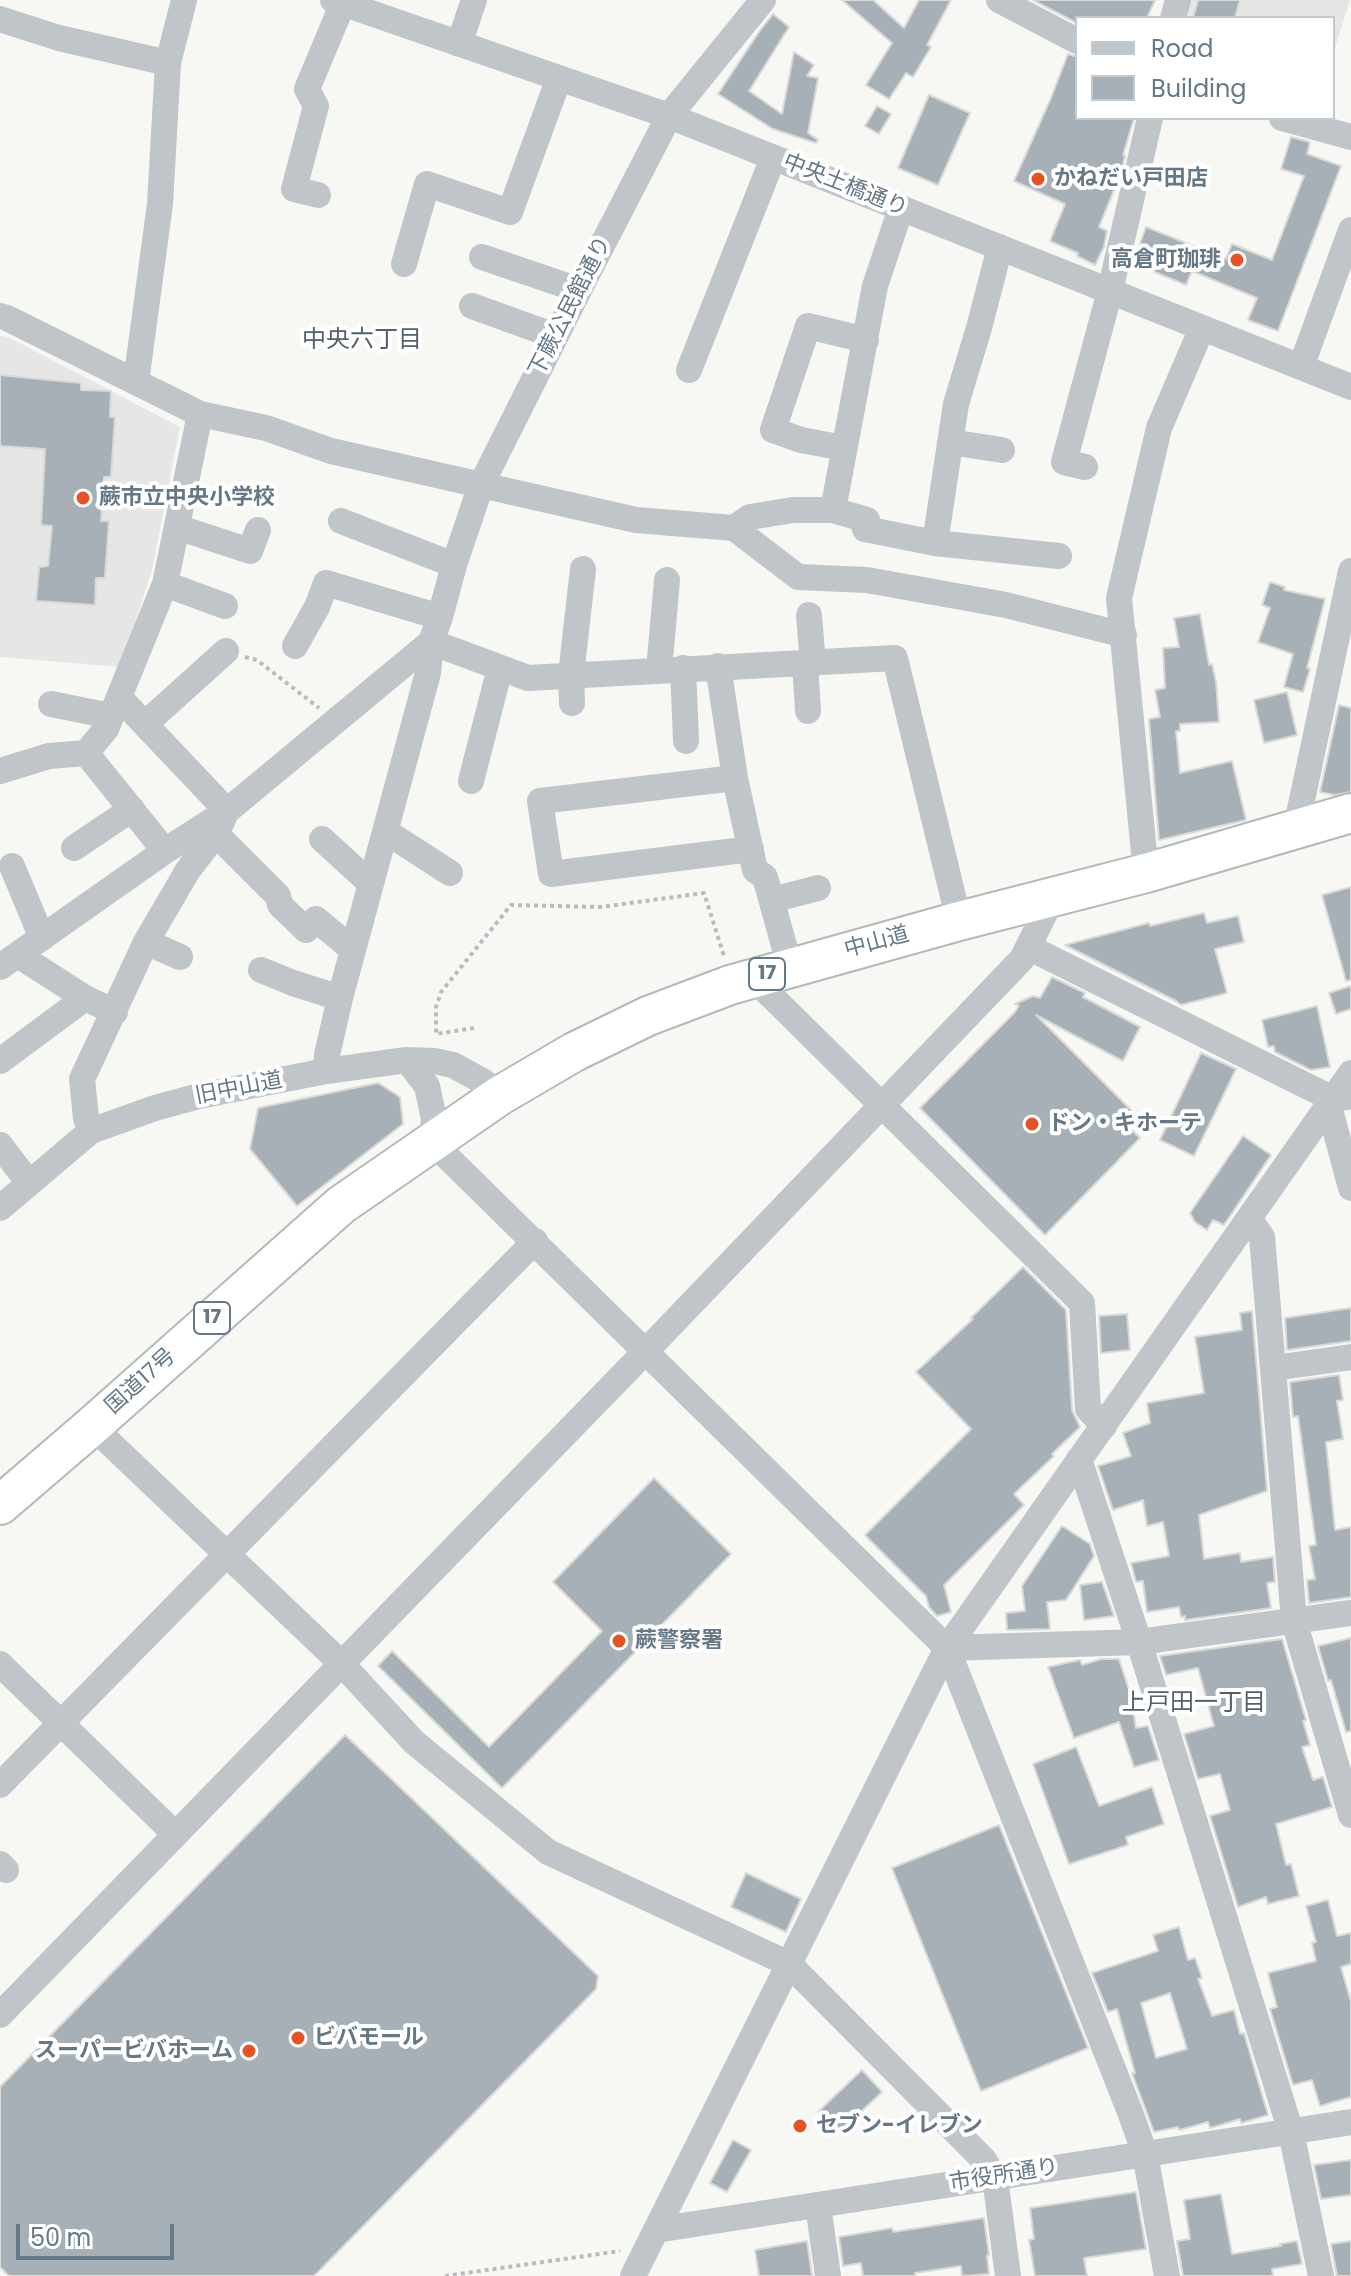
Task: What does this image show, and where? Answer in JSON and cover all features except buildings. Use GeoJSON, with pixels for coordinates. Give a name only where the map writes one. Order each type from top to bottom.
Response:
{"type":"FeatureCollection","features":[{"type":"Feature","properties":{"kind":"highway","name":"中山道"},"geometry":{"type":"LineString","coordinates":[[431,1141],[574,1052],[739,970],[790,967],[1146,873],[1351,813]]}},
{"type":"Feature","properties":{"kind":"highway","name":"国道17号"},"geometry":{"type":"LineString","coordinates":[[0,1505],[341,1205],[431,1141]]}},
{"type":"Feature","properties":{"kind":"street"},"geometry":{"type":"LineString","coordinates":[[136,382],[160,204],[168,63],[184,0]]}},
{"type":"Feature","properties":{"kind":"street"},"geometry":{"type":"LineString","coordinates":[[459,44],[474,0]]}},
{"type":"Feature","properties":{"kind":"street","name":"下蕨公民館通り"},"geometry":{"type":"LineString","coordinates":[[326,1071],[340,998],[428,673],[431,642],[481,485],[669,116],[763,0]]}},
{"type":"Feature","properties":{"kind":"street"},"geometry":{"type":"LineString","coordinates":[[999,0],[1075,40]]}},
{"type":"Feature","properties":{"kind":"street"},"geometry":{"type":"LineString","coordinates":[[318,195],[294,189],[316,106],[307,89],[338,2]]}},
{"type":"Feature","properties":{"kind":"street","name":"中央土橋通り"},"geometry":{"type":"LineString","coordinates":[[338,2],[386,9],[459,44],[669,116],[1351,387]]}},
{"type":"Feature","properties":{"kind":"street"},"geometry":{"type":"LineString","coordinates":[[0,19],[59,38],[168,63]]}},
{"type":"Feature","properties":{"kind":"street"},"geometry":{"type":"LineString","coordinates":[[404,264],[427,184],[510,212],[559,78]]}},
{"type":"Feature","properties":{"kind":"street"},"geometry":{"type":"LineString","coordinates":[[1085,467],[1064,462],[1110,291],[1150,120]]}},
{"type":"Feature","properties":{"kind":"street"},"geometry":{"type":"LineString","coordinates":[[1289,120],[1351,137]]}},
{"type":"Feature","properties":{"kind":"street"},"geometry":{"type":"LineString","coordinates":[[689,370],[773,158]]}},
{"type":"Feature","properties":{"kind":"street"},"geometry":{"type":"LineString","coordinates":[[833,510],[875,286],[901,208]]}},
{"type":"Feature","properties":{"kind":"street"},"geometry":{"type":"LineString","coordinates":[[1301,367],[1351,230]]}},
{"type":"Feature","properties":{"kind":"street"},"geometry":{"type":"LineString","coordinates":[[935,543],[956,404],[1000,247]]}},
{"type":"Feature","properties":{"kind":"street"},"geometry":{"type":"LineString","coordinates":[[482,257],[579,290]]}},
{"type":"Feature","properties":{"kind":"street"},"geometry":{"type":"LineString","coordinates":[[472,306],[555,336]]}},
{"type":"Feature","properties":{"kind":"street"},"geometry":{"type":"LineString","coordinates":[[0,316],[200,414],[266,428],[331,451],[636,520],[734,528],[798,577],[867,580],[1006,605],[1124,635]]}},
{"type":"Feature","properties":{"kind":"street"},"geometry":{"type":"LineString","coordinates":[[844,448],[801,440],[773,430],[808,326],[866,340]]}},
{"type":"Feature","properties":{"kind":"street"},"geometry":{"type":"LineString","coordinates":[[1146,873],[1119,598],[1159,428],[1202,328]]}},
{"type":"Feature","properties":{"kind":"street"},"geometry":{"type":"LineString","coordinates":[[0,771],[49,756],[86,753],[106,729],[165,584],[200,414]]}},
{"type":"Feature","properties":{"kind":"street"},"geometry":{"type":"LineString","coordinates":[[950,442],[1002,450]]}},
{"type":"Feature","properties":{"kind":"street"},"geometry":{"type":"LineString","coordinates":[[734,528],[750,517],[793,510],[833,510],[867,520],[865,529],[935,543],[1059,556]]}},
{"type":"Feature","properties":{"kind":"street"},"geometry":{"type":"LineString","coordinates":[[341,521],[454,565]]}},
{"type":"Feature","properties":{"kind":"street"},"geometry":{"type":"LineString","coordinates":[[177,527],[250,551],[258,530]]}},
{"type":"Feature","properties":{"kind":"street"},"geometry":{"type":"LineString","coordinates":[[572,703],[571,675],[583,569]]}},
{"type":"Feature","properties":{"kind":"street"},"geometry":{"type":"LineString","coordinates":[[1296,828],[1351,571]]}},
{"type":"Feature","properties":{"kind":"street"},"geometry":{"type":"LineString","coordinates":[[667,580],[671,669],[686,741]]}},
{"type":"Feature","properties":{"kind":"street"},"geometry":{"type":"LineString","coordinates":[[295,646],[317,607],[326,583],[440,617]]}},
{"type":"Feature","properties":{"kind":"street"},"geometry":{"type":"LineString","coordinates":[[165,584],[225,606]]}},
{"type":"Feature","properties":{"kind":"street"},"geometry":{"type":"LineString","coordinates":[[808,711],[809,615]]}},
{"type":"Feature","properties":{"kind":"street"},"geometry":{"type":"LineString","coordinates":[[91,1131],[86,1118],[82,1079],[146,942],[188,870],[222,823],[431,642],[528,678],[895,658],[959,921]]}},
{"type":"Feature","properties":{"kind":"street"},"geometry":{"type":"LineString","coordinates":[[145,724],[226,651]]}},
{"type":"Feature","properties":{"kind":"street"},"geometry":{"type":"LineString","coordinates":[[718,666],[735,778],[755,870],[765,877],[790,967]]}},
{"type":"Feature","properties":{"kind":"street"},"geometry":{"type":"LineString","coordinates":[[471,781],[500,668]]}},
{"type":"Feature","properties":{"kind":"street"},"geometry":{"type":"LineString","coordinates":[[51,704],[115,706],[145,724],[278,896],[280,905],[306,930],[316,919],[353,950]]}},
{"type":"Feature","properties":{"kind":"street"},"geometry":{"type":"LineString","coordinates":[[86,753],[165,851]]}},
{"type":"Feature","properties":{"kind":"street"},"geometry":{"type":"LineString","coordinates":[[735,778],[540,801],[551,874],[751,849]]}},
{"type":"Feature","properties":{"kind":"street"},"geometry":{"type":"LineString","coordinates":[[74,848],[132,809]]}},
{"type":"Feature","properties":{"kind":"street"},"geometry":{"type":"LineString","coordinates":[[115,1012],[9,961],[165,851],[222,823]]}},
{"type":"Feature","properties":{"kind":"street"},"geometry":{"type":"LineString","coordinates":[[385,831],[450,873]]}},
{"type":"Feature","properties":{"kind":"street"},"geometry":{"type":"LineString","coordinates":[[322,839],[371,884]]}},
{"type":"Feature","properties":{"kind":"street"},"geometry":{"type":"LineString","coordinates":[[12,866],[42,938]]}},
{"type":"Feature","properties":{"kind":"street"},"geometry":{"type":"LineString","coordinates":[[772,900],[818,888]]}},
{"type":"Feature","properties":{"kind":"street"},"geometry":{"type":"LineString","coordinates":[[0,2015],[646,1351],[1022,959],[1053,897]]}},
{"type":"Feature","properties":{"kind":"street"},"geometry":{"type":"LineString","coordinates":[[146,942],[180,957]]}},
{"type":"Feature","properties":{"kind":"street"},"geometry":{"type":"LineString","coordinates":[[1028,947],[1338,1100]]}},
{"type":"Feature","properties":{"kind":"street"},"geometry":{"type":"LineString","coordinates":[[261,970],[340,998]]}},
{"type":"Feature","properties":{"kind":"street"},"geometry":{"type":"LineString","coordinates":[[739,970],[1082,1303],[1088,1409],[1104,1426]]}},
{"type":"Feature","properties":{"kind":"street"},"geometry":{"type":"LineString","coordinates":[[0,1061],[85,998]]}},
{"type":"Feature","properties":{"kind":"street"},"geometry":{"type":"LineString","coordinates":[[407,1060],[419,1072],[430,1094],[434,1119],[431,1141],[947,1648],[1145,2154],[1167,2276]]}},
{"type":"Feature","properties":{"kind":"street","name":"旧中山道"},"geometry":{"type":"LineString","coordinates":[[0,1208],[91,1131],[199,1096],[326,1071],[407,1060],[453,1065],[484,1082],[499,1096]]}},
{"type":"Feature","properties":{"kind":"street"},"geometry":{"type":"LineString","coordinates":[[633,2276],[947,1648],[1249,1218],[1338,1100],[1351,1073]]}},
{"type":"Feature","properties":{"kind":"street"},"geometry":{"type":"LineString","coordinates":[[1338,1100],[1351,1188]]}},
{"type":"Feature","properties":{"kind":"street"},"geometry":{"type":"LineString","coordinates":[[0,1145],[29,1183]]}},
{"type":"Feature","properties":{"kind":"street"},"geometry":{"type":"LineString","coordinates":[[1249,1218],[1262,1237],[1294,1621],[1351,1815]]}},
{"type":"Feature","properties":{"kind":"street"},"geometry":{"type":"LineString","coordinates":[[0,1785],[535,1241]]}},
{"type":"Feature","properties":{"kind":"street"},"geometry":{"type":"LineString","coordinates":[[1274,1368],[1351,1357]]}},
{"type":"Feature","properties":{"kind":"street"},"geometry":{"type":"LineString","coordinates":[[92,1426],[342,1664],[414,1742],[548,1852],[789,1964],[984,2160],[995,2178],[1008,2276]]}},
{"type":"Feature","properties":{"kind":"street"},"geometry":{"type":"LineString","coordinates":[[1079,1459],[1291,2132],[1321,2276]]}},
{"type":"Feature","properties":{"kind":"street"},"geometry":{"type":"LineString","coordinates":[[947,1648],[1139,1642],[1351,1613]]}},
{"type":"Feature","properties":{"kind":"street"},"geometry":{"type":"LineString","coordinates":[[0,1664],[175,1834]]}},
{"type":"Feature","properties":{"kind":"street","name":"市役所通り"},"geometry":{"type":"LineString","coordinates":[[651,2240],[818,2205],[1351,2122]]}},
{"type":"Feature","properties":{"kind":"street"},"geometry":{"type":"LineString","coordinates":[[818,2205],[828,2276]]}},
{"type":"Feature","properties":{"kind":"path"},"geometry":{"type":"LineString","coordinates":[[226,651],[257,660],[337,722]]}},
{"type":"Feature","properties":{"kind":"path"},"geometry":{"type":"LineString","coordinates":[[474,1028],[436,1034],[436,1007],[441,992],[511,905],[601,907],[704,893],[739,970]]}},
{"type":"Feature","properties":{"kind":"path"},"geometry":{"type":"LineString","coordinates":[[445,2276],[586,2256],[651,2240]]}},
{"type":"Feature","properties":{"kind":"shaded area"},"geometry":{"type":"Polygon","coordinates":[[[1186,0],[1350,0],[1335,48],[1335,16],[1182,16],[1186,0]]]}},
{"type":"Feature","properties":{"kind":"shaded area","name":"蕨市立中央小学校"},"geometry":{"type":"Polygon","coordinates":[[[0,336],[10,338],[180,427],[152,570],[121,667],[0,657],[0,336]]]}},
{"type":"Feature","properties":{"kind":"place","name":"かねだい戸田店"},"geometry":{"type":"Point","coordinates":[1038,179]}},
{"type":"Feature","properties":{"kind":"place","name":"高倉町珈琲"},"geometry":{"type":"Point","coordinates":[1237,260]}},
{"type":"Feature","properties":{"kind":"place","name":"蕨市立中央小学校"},"geometry":{"type":"Point","coordinates":[83,498]}},
{"type":"Feature","properties":{"kind":"place","name":"ドン・キホーテ"},"geometry":{"type":"Point","coordinates":[1032,1124]}},
{"type":"Feature","properties":{"kind":"place","name":"蕨警察署"},"geometry":{"type":"Point","coordinates":[619,1641]}},
{"type":"Feature","properties":{"kind":"place","name":"ビバモール"},"geometry":{"type":"Point","coordinates":[298,2038]}},
{"type":"Feature","properties":{"kind":"place","name":"スーパービバホーム"},"geometry":{"type":"Point","coordinates":[249,2051]}},
{"type":"Feature","properties":{"kind":"place","name":"セブン-イレブン"},"geometry":{"type":"Point","coordinates":[800,2126]}},
{"type":"Feature","properties":{"kind":"district","name":"中央六丁目"},"geometry":{"type":"Point","coordinates":[362,341]}},
{"type":"Feature","properties":{"kind":"district","name":"上戸田一丁目"},"geometry":{"type":"Point","coordinates":[1194,1704]}}]}
